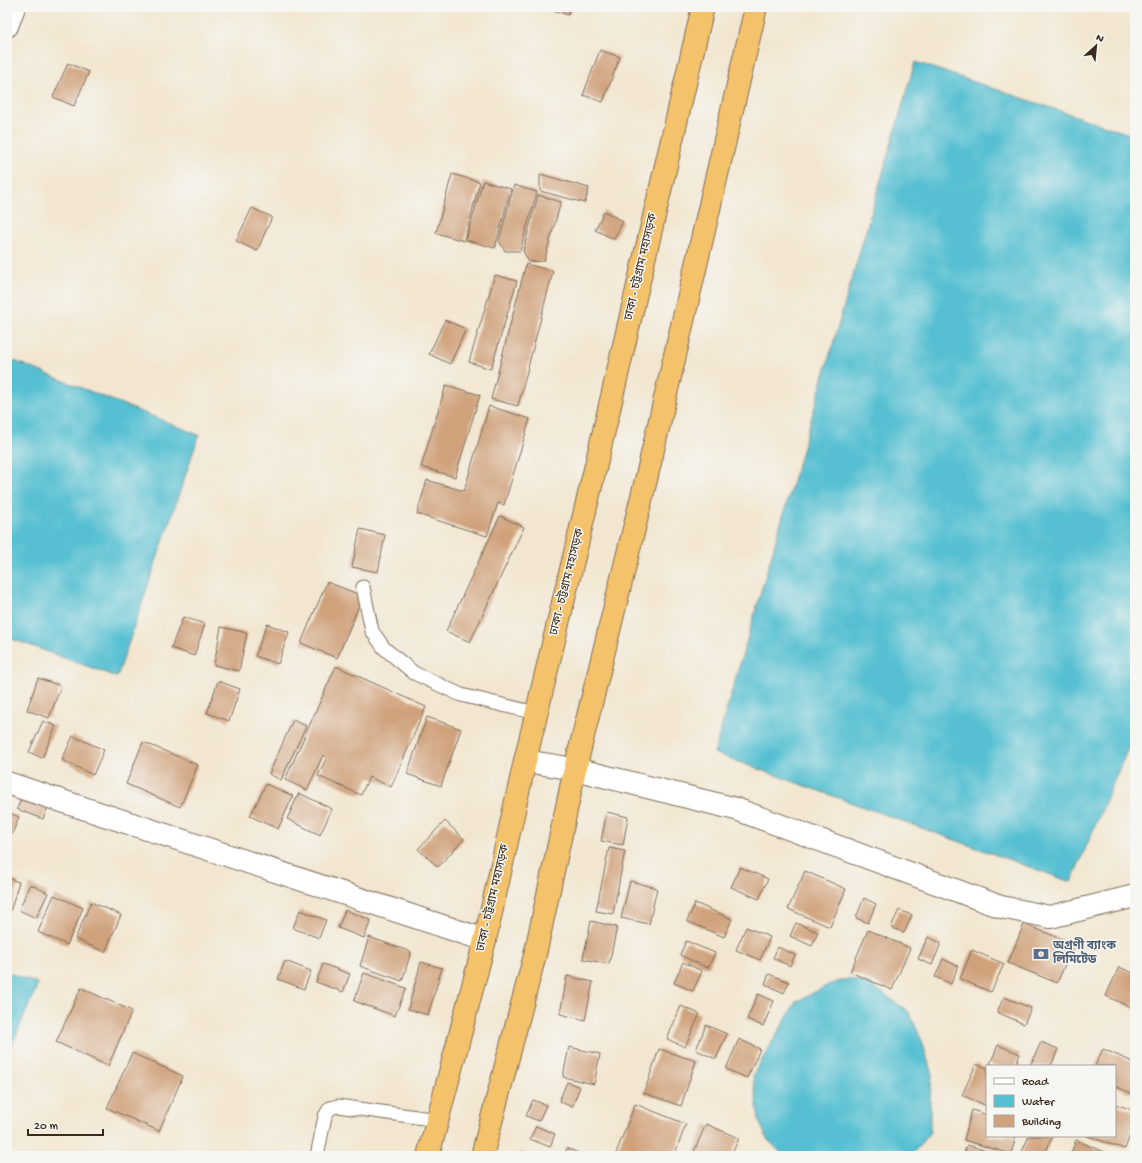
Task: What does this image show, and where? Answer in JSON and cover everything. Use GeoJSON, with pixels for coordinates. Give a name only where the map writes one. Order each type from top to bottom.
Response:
{"type":"FeatureCollection","features":[{"type":"Feature","properties":{"kind":"highway","name":"ঢাকা - চট্টগ্রাম মহাসড়ক"},"geometry":{"type":"LineString","coordinates":[[428,1156],[485,940],[536,713],[600,450],[703,7]]}},
{"type":"Feature","properties":{"kind":"highway"},"geometry":{"type":"LineString","coordinates":[[482,1156],[535,955],[575,769],[646,480],[756,7]]}},
{"type":"Feature","properties":{"kind":"street"},"geometry":{"type":"LineString","coordinates":[[7,26],[14,7]]}},
{"type":"Feature","properties":{"kind":"street"},"geometry":{"type":"LineString","coordinates":[[525,761],[575,769],[736,810],[1001,907],[1050,918],[1135,896]]}},
{"type":"Feature","properties":{"kind":"street"},"geometry":{"type":"LineString","coordinates":[[7,783],[485,940]]}},
{"type":"Feature","properties":{"kind":"lane"},"geometry":{"type":"LineString","coordinates":[[363,587],[372,631],[384,648],[414,673],[461,695],[536,713]]}},
{"type":"Feature","properties":{"kind":"lane"},"geometry":{"type":"LineString","coordinates":[[317,1156],[325,1116],[330,1108],[338,1106],[438,1120]]}},
{"type":"Feature","properties":{"kind":"water"},"geometry":{"type":"Polygon","coordinates":[[[915,62],[1135,136],[1135,732],[1071,882],[714,753],[915,62]]]}},
{"type":"Feature","properties":{"kind":"water"},"geometry":{"type":"Polygon","coordinates":[[[7,358],[199,435],[117,677],[7,637],[7,358]]]}},
{"type":"Feature","properties":{"kind":"water"},"geometry":{"type":"Polygon","coordinates":[[[7,972],[38,984],[7,1057],[7,972]]]}},
{"type":"Feature","properties":{"kind":"water"},"geometry":{"type":"Polygon","coordinates":[[[847,979],[870,984],[909,1012],[922,1041],[932,1075],[930,1132],[911,1156],[784,1156],[767,1139],[759,1121],[753,1075],[796,1002],[828,985],[847,979]]]}},
{"type":"Feature","properties":{"kind":"building"},"geometry":{"type":"Polygon","coordinates":[[[543,7],[571,7],[568,15],[543,7]]]}},
{"type":"Feature","properties":{"kind":"building"},"geometry":{"type":"Polygon","coordinates":[[[600,50],[620,57],[603,102],[583,95],[600,50]]]}},
{"type":"Feature","properties":{"kind":"building"},"geometry":{"type":"Polygon","coordinates":[[[68,63],[89,72],[74,106],[53,97],[68,63]]]}},
{"type":"Feature","properties":{"kind":"building"},"geometry":{"type":"Polygon","coordinates":[[[452,174],[480,182],[464,241],[436,233],[452,174]]]}},
{"type":"Feature","properties":{"kind":"building"},"geometry":{"type":"Polygon","coordinates":[[[540,174],[589,188],[585,203],[540,191],[540,174]]]}},
{"type":"Feature","properties":{"kind":"building"},"geometry":{"type":"Polygon","coordinates":[[[483,181],[511,189],[495,248],[466,240],[483,181]]]}},
{"type":"Feature","properties":{"kind":"building"},"geometry":{"type":"Polygon","coordinates":[[[514,185],[537,192],[520,251],[505,251],[499,241],[514,185]]]}},
{"type":"Feature","properties":{"kind":"building"},"geometry":{"type":"Polygon","coordinates":[[[538,195],[561,202],[544,261],[529,262],[523,251],[538,195]]]}},
{"type":"Feature","properties":{"kind":"building"},"geometry":{"type":"Polygon","coordinates":[[[252,208],[272,217],[257,251],[236,241],[252,208]]]}},
{"type":"Feature","properties":{"kind":"building"},"geometry":{"type":"Polygon","coordinates":[[[604,211],[623,221],[614,239],[595,230],[604,211]]]}},
{"type":"Feature","properties":{"kind":"building"},"geometry":{"type":"Polygon","coordinates":[[[526,264],[553,271],[518,406],[491,399],[526,264]]]}},
{"type":"Feature","properties":{"kind":"building"},"geometry":{"type":"Polygon","coordinates":[[[495,275],[517,281],[491,369],[469,362],[495,275]]]}},
{"type":"Feature","properties":{"kind":"building"},"geometry":{"type":"Polygon","coordinates":[[[445,320],[466,329],[450,364],[429,354],[445,320]]]}},
{"type":"Feature","properties":{"kind":"building"},"geometry":{"type":"Polygon","coordinates":[[[446,385],[480,395],[455,477],[421,467],[446,385]]]}},
{"type":"Feature","properties":{"kind":"building"},"geometry":{"type":"Polygon","coordinates":[[[489,406],[530,419],[504,505],[498,503],[487,536],[417,514],[427,480],[464,491],[489,406]]]}},
{"type":"Feature","properties":{"kind":"building"},"geometry":{"type":"Polygon","coordinates":[[[500,516],[524,527],[470,642],[446,631],[500,516]]]}},
{"type":"Feature","properties":{"kind":"building"},"geometry":{"type":"Polygon","coordinates":[[[360,529],[385,535],[378,572],[352,567],[360,529]]]}},
{"type":"Feature","properties":{"kind":"building"},"geometry":{"type":"Polygon","coordinates":[[[327,582],[363,596],[337,658],[301,643],[327,582]]]}},
{"type":"Feature","properties":{"kind":"building"},"geometry":{"type":"Polygon","coordinates":[[[183,617],[205,624],[194,656],[171,648],[183,617]]]}},
{"type":"Feature","properties":{"kind":"building"},"geometry":{"type":"Polygon","coordinates":[[[267,624],[289,632],[278,664],[255,656],[267,624]]]}},
{"type":"Feature","properties":{"kind":"building"},"geometry":{"type":"Polygon","coordinates":[[[221,627],[247,633],[239,671],[214,665],[221,627]]]}},
{"type":"Feature","properties":{"kind":"building"},"geometry":{"type":"Polygon","coordinates":[[[336,666],[426,707],[391,787],[369,777],[361,795],[318,776],[327,757],[323,755],[307,790],[285,780],[336,666]]]}},
{"type":"Feature","properties":{"kind":"building"},"geometry":{"type":"Polygon","coordinates":[[[38,678],[61,686],[49,718],[27,710],[38,678]]]}},
{"type":"Feature","properties":{"kind":"building"},"geometry":{"type":"Polygon","coordinates":[[[218,681],[240,689],[229,721],[207,713],[218,681]]]}},
{"type":"Feature","properties":{"kind":"building"},"geometry":{"type":"Polygon","coordinates":[[[427,717],[461,729],[441,786],[407,774],[427,717]]]}},
{"type":"Feature","properties":{"kind":"building"},"geometry":{"type":"Polygon","coordinates":[[[293,720],[306,726],[281,780],[269,774],[293,720]]]}},
{"type":"Feature","properties":{"kind":"building"},"geometry":{"type":"Polygon","coordinates":[[[43,721],[56,726],[42,758],[29,752],[43,721]]]}},
{"type":"Feature","properties":{"kind":"building"},"geometry":{"type":"Polygon","coordinates":[[[73,736],[104,750],[93,775],[62,760],[73,736]]]}},
{"type":"Feature","properties":{"kind":"building"},"geometry":{"type":"Polygon","coordinates":[[[143,742],[198,765],[180,807],[126,784],[143,742]]]}},
{"type":"Feature","properties":{"kind":"building"},"geometry":{"type":"Polygon","coordinates":[[[266,784],[293,796],[278,829],[250,816],[266,784]]]}},
{"type":"Feature","properties":{"kind":"building"},"geometry":{"type":"Polygon","coordinates":[[[24,791],[50,802],[43,819],[17,809],[24,791]]]}},
{"type":"Feature","properties":{"kind":"building"},"geometry":{"type":"Polygon","coordinates":[[[299,793],[332,809],[320,835],[287,819],[299,793]]]}},
{"type":"Feature","properties":{"kind":"building"},"geometry":{"type":"Polygon","coordinates":[[[7,812],[19,817],[12,834],[7,833],[7,812]]]}},
{"type":"Feature","properties":{"kind":"building"},"geometry":{"type":"Polygon","coordinates":[[[607,812],[628,817],[623,845],[601,841],[607,812]]]}},
{"type":"Feature","properties":{"kind":"building"},"geometry":{"type":"Polygon","coordinates":[[[445,821],[464,839],[438,867],[418,849],[445,821]]]}},
{"type":"Feature","properties":{"kind":"building"},"geometry":{"type":"Polygon","coordinates":[[[609,848],[625,851],[613,914],[596,911],[609,848]]]}},
{"type":"Feature","properties":{"kind":"building"},"geometry":{"type":"Polygon","coordinates":[[[740,867],[768,879],[759,899],[731,887],[740,867]]]}},
{"type":"Feature","properties":{"kind":"building"},"geometry":{"type":"Polygon","coordinates":[[[805,871],[846,889],[830,927],[788,909],[805,871]]]}},
{"type":"Feature","properties":{"kind":"building"},"geometry":{"type":"Polygon","coordinates":[[[7,878],[19,882],[7,922],[7,878]]]}},
{"type":"Feature","properties":{"kind":"building"},"geometry":{"type":"Polygon","coordinates":[[[630,881],[657,888],[649,924],[621,918],[630,881]]]}},
{"type":"Feature","properties":{"kind":"building"},"geometry":{"type":"Polygon","coordinates":[[[30,884],[48,893],[36,918],[19,910],[30,884]]]}},
{"type":"Feature","properties":{"kind":"building"},"geometry":{"type":"Polygon","coordinates":[[[54,895],[83,908],[67,945],[38,932],[54,895]]]}},
{"type":"Feature","properties":{"kind":"building"},"geometry":{"type":"Polygon","coordinates":[[[864,898],[876,904],[868,923],[856,918],[864,898]]]}},
{"type":"Feature","properties":{"kind":"building"},"geometry":{"type":"Polygon","coordinates":[[[91,902],[121,915],[105,952],[75,939],[91,902]]]}},
{"type":"Feature","properties":{"kind":"building"},"geometry":{"type":"Polygon","coordinates":[[[695,903],[732,919],[724,937],[687,921],[695,903]]]}},
{"type":"Feature","properties":{"kind":"building"},"geometry":{"type":"Polygon","coordinates":[[[300,910],[326,920],[319,938],[293,928],[300,910]]]}},
{"type":"Feature","properties":{"kind":"building"},"geometry":{"type":"Polygon","coordinates":[[[345,910],[371,920],[364,938],[338,928],[345,910]]]}},
{"type":"Feature","properties":{"kind":"building"},"geometry":{"type":"Polygon","coordinates":[[[899,910],[912,915],[904,933],[891,927],[899,910]]]}},
{"type":"Feature","properties":{"kind":"building"},"geometry":{"type":"Polygon","coordinates":[[[591,921],[617,927],[609,964],[583,959],[591,921]]]}},
{"type":"Feature","properties":{"kind":"building"},"geometry":{"type":"Polygon","coordinates":[[[796,923],[818,932],[812,946],[790,936],[796,923]]]}},
{"type":"Feature","properties":{"kind":"building","name":"অগ্রণী ব্যাংক লিমিটেড"},"geometry":{"type":"Polygon","coordinates":[[[1024,924],[1074,944],[1057,983],[1008,963],[1024,924]]]}},
{"type":"Feature","properties":{"kind":"building"},"geometry":{"type":"Polygon","coordinates":[[[746,927],[770,937],[760,960],[736,950],[746,927]]]}},
{"type":"Feature","properties":{"kind":"building"},"geometry":{"type":"Polygon","coordinates":[[[868,930],[910,948],[892,990],[850,972],[868,930]]]}},
{"type":"Feature","properties":{"kind":"building"},"geometry":{"type":"Polygon","coordinates":[[[369,937],[411,952],[402,981],[360,966],[369,937]]]}},
{"type":"Feature","properties":{"kind":"building"},"geometry":{"type":"Polygon","coordinates":[[[928,937],[941,943],[932,965],[918,959],[928,937]]]}},
{"type":"Feature","properties":{"kind":"building"},"geometry":{"type":"Polygon","coordinates":[[[686,941],[715,953],[708,968],[680,955],[686,941]]]}},
{"type":"Feature","properties":{"kind":"building"},"geometry":{"type":"Polygon","coordinates":[[[778,947],[795,955],[790,966],[773,958],[778,947]]]}},
{"type":"Feature","properties":{"kind":"building"},"geometry":{"type":"Polygon","coordinates":[[[972,950],[1004,964],[991,992],[960,979],[972,950]]]}},
{"type":"Feature","properties":{"kind":"building"},"geometry":{"type":"Polygon","coordinates":[[[943,959],[958,966],[951,984],[935,977],[943,959]]]}},
{"type":"Feature","properties":{"kind":"building"},"geometry":{"type":"Polygon","coordinates":[[[285,961],[311,971],[304,989],[278,979],[285,961]]]}},
{"type":"Feature","properties":{"kind":"building"},"geometry":{"type":"Polygon","coordinates":[[[421,962],[442,968],[428,1015],[408,1009],[421,962]]]}},
{"type":"Feature","properties":{"kind":"building"},"geometry":{"type":"Polygon","coordinates":[[[683,962],[702,971],[693,991],[674,983],[683,962]]]}},
{"type":"Feature","properties":{"kind":"building"},"geometry":{"type":"Polygon","coordinates":[[[323,964],[350,974],[343,992],[316,982],[323,964]]]}},
{"type":"Feature","properties":{"kind":"building"},"geometry":{"type":"Polygon","coordinates":[[[1119,967],[1135,974],[1135,1000],[1132,1008],[1106,996],[1119,967]]]}},
{"type":"Feature","properties":{"kind":"building"},"geometry":{"type":"Polygon","coordinates":[[[364,973],[406,988],[395,1016],[354,1001],[364,973]]]}},
{"type":"Feature","properties":{"kind":"building"},"geometry":{"type":"Polygon","coordinates":[[[769,974],[789,982],[784,993],[765,984],[769,974]]]}},
{"type":"Feature","properties":{"kind":"building"},"geometry":{"type":"Polygon","coordinates":[[[567,976],[593,982],[585,1020],[560,1014],[567,976]]]}},
{"type":"Feature","properties":{"kind":"building"},"geometry":{"type":"Polygon","coordinates":[[[81,988],[132,1011],[108,1066],[56,1042],[81,988]]]}},
{"type":"Feature","properties":{"kind":"building"},"geometry":{"type":"Polygon","coordinates":[[[758,994],[774,1001],[763,1026],[747,1019],[758,994]]]}},
{"type":"Feature","properties":{"kind":"building"},"geometry":{"type":"Polygon","coordinates":[[[1004,997],[1031,1008],[1024,1024],[997,1012],[1004,997]]]}},
{"type":"Feature","properties":{"kind":"building"},"geometry":{"type":"Polygon","coordinates":[[[681,1006],[700,1014],[685,1047],[667,1039],[681,1006]]]}},
{"type":"Feature","properties":{"kind":"building"},"geometry":{"type":"Polygon","coordinates":[[[706,1025],[727,1034],[716,1059],[696,1050],[706,1025]]]}},
{"type":"Feature","properties":{"kind":"building"},"geometry":{"type":"Polygon","coordinates":[[[739,1039],[760,1049],[747,1078],[726,1069],[739,1039]]]}},
{"type":"Feature","properties":{"kind":"building"},"geometry":{"type":"Polygon","coordinates":[[[1041,1042],[1058,1049],[1051,1065],[1030,1065],[1041,1042]]]}},
{"type":"Feature","properties":{"kind":"building"},"geometry":{"type":"Polygon","coordinates":[[[998,1045],[1020,1054],[1015,1065],[990,1064],[998,1045]]]}},
{"type":"Feature","properties":{"kind":"building"},"geometry":{"type":"Polygon","coordinates":[[[569,1047],[600,1054],[594,1084],[563,1077],[569,1047]]]}},
{"type":"Feature","properties":{"kind":"building"},"geometry":{"type":"Polygon","coordinates":[[[659,1049],[696,1061],[681,1106],[644,1093],[659,1049]]]}},
{"type":"Feature","properties":{"kind":"building"},"geometry":{"type":"Polygon","coordinates":[[[1103,1049],[1135,1063],[1135,1095],[1116,1086],[1116,1065],[1095,1065],[1103,1049]]]}},
{"type":"Feature","properties":{"kind":"building"},"geometry":{"type":"Polygon","coordinates":[[[132,1053],[183,1076],[159,1131],[107,1108],[132,1053]]]}},
{"type":"Feature","properties":{"kind":"building"},"geometry":{"type":"Polygon","coordinates":[[[976,1064],[986,1068],[986,1106],[962,1095],[976,1064]]]}},
{"type":"Feature","properties":{"kind":"building"},"geometry":{"type":"Polygon","coordinates":[[[567,1082],[580,1087],[572,1107],[559,1101],[567,1082]]]}},
{"type":"Feature","properties":{"kind":"building"},"geometry":{"type":"Polygon","coordinates":[[[533,1100],[546,1105],[539,1121],[526,1116],[533,1100]]]}},
{"type":"Feature","properties":{"kind":"building"},"geometry":{"type":"Polygon","coordinates":[[[635,1104],[686,1124],[674,1156],[615,1156],[635,1104]]]}},
{"type":"Feature","properties":{"kind":"building"},"geometry":{"type":"Polygon","coordinates":[[[1116,1104],[1135,1111],[1135,1121],[1125,1149],[1090,1137],[1116,1137],[1116,1104]]]}},
{"type":"Feature","properties":{"kind":"building"},"geometry":{"type":"Polygon","coordinates":[[[972,1110],[986,1115],[986,1137],[1016,1137],[1011,1154],[964,1140],[972,1110]]]}},
{"type":"Feature","properties":{"kind":"building"},"geometry":{"type":"Polygon","coordinates":[[[706,1124],[739,1138],[731,1156],[692,1156],[706,1124]]]}},
{"type":"Feature","properties":{"kind":"building"},"geometry":{"type":"Polygon","coordinates":[[[536,1126],[555,1134],[550,1147],[530,1139],[536,1126]]]}},
{"type":"Feature","properties":{"kind":"building"},"geometry":{"type":"Polygon","coordinates":[[[1029,1137],[1052,1137],[1044,1156],[1020,1156],[1029,1137]]]}},
{"type":"Feature","properties":{"kind":"building"},"geometry":{"type":"Polygon","coordinates":[[[1076,1140],[1113,1156],[1070,1156],[1076,1140]]]}},
{"type":"Feature","properties":{"kind":"building"},"geometry":{"type":"Polygon","coordinates":[[[967,1145],[1003,1156],[963,1156],[967,1145]]]}},
{"type":"Feature","properties":{"kind":"building"},"geometry":{"type":"Polygon","coordinates":[[[567,1148],[585,1156],[564,1156],[567,1148]]]}},
{"type":"Feature","properties":{"kind":"building"},"geometry":{"type":"Polygon","coordinates":[[[522,1152],[531,1156],[520,1156],[522,1152]]]}},
{"type":"Feature","properties":{"kind":"place","name":"অগ্রণী ব্যাংক লিমিটেড"},"geometry":{"type":"Point","coordinates":[1041,954]}}]}
